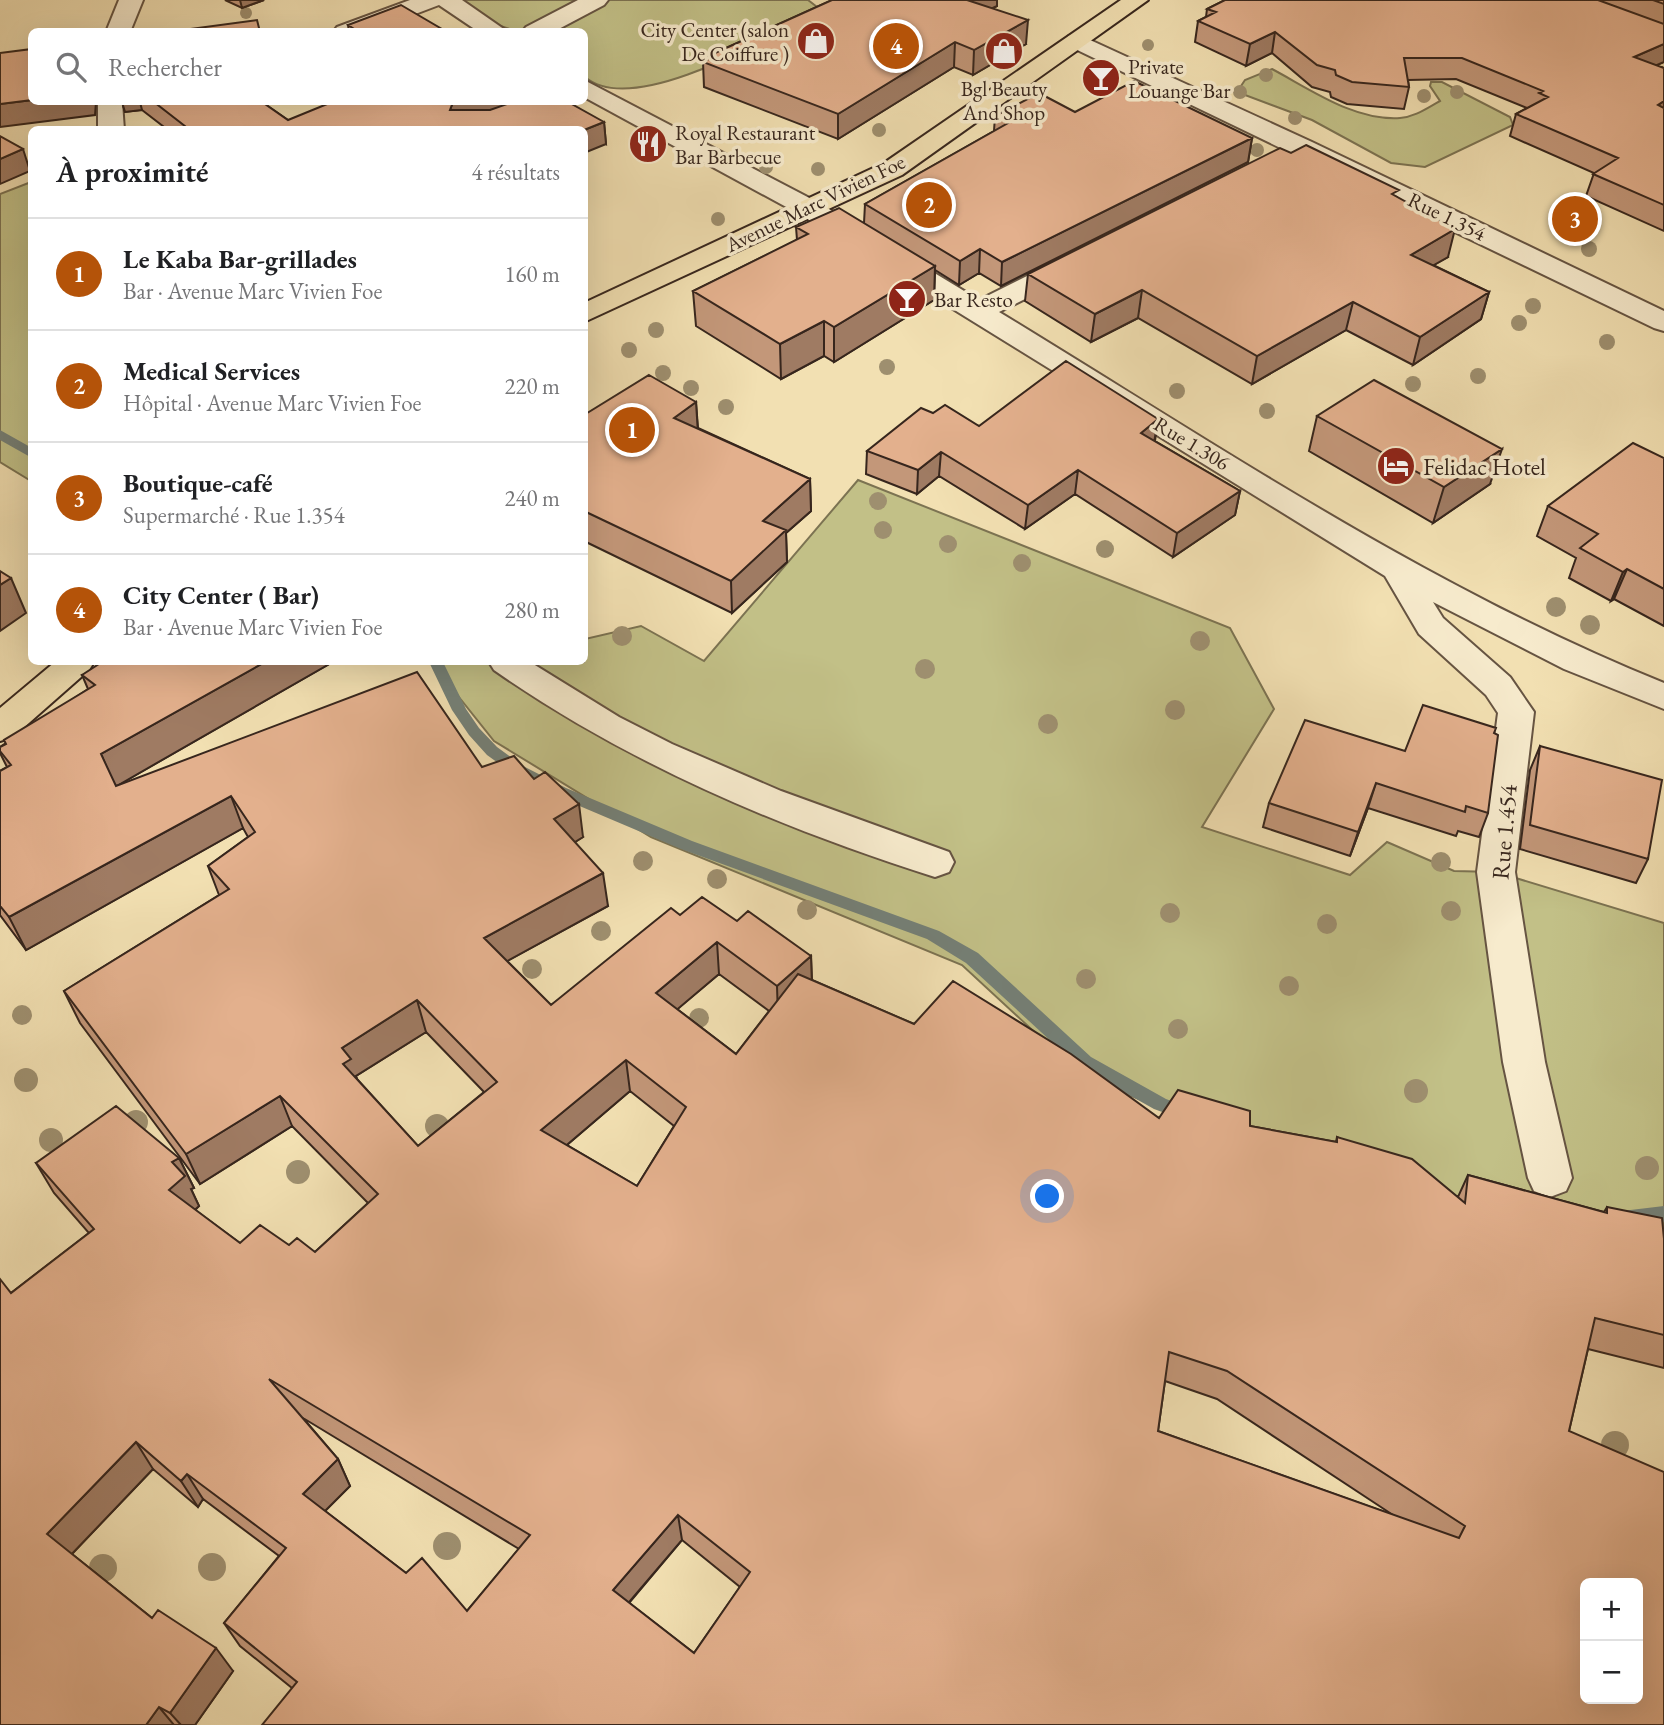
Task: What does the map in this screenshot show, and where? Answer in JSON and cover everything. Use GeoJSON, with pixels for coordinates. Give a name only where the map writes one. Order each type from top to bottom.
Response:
{"type":"FeatureCollection","features":[{"type":"Feature","properties":{"kind":"main road","name":"Avenue Marc Vivien Foe"},"geometry":{"type":"LineString","coordinates":[[588,312],[893,169],[1136,0]]}},
{"type":"Feature","properties":{"kind":"main road"},"geometry":{"type":"LineString","coordinates":[[0,728],[74,665]]}},
{"type":"Feature","properties":{"kind":"street"},"geometry":{"type":"LineString","coordinates":[[120,28],[131,0]]}},
{"type":"Feature","properties":{"kind":"street"},"geometry":{"type":"LineString","coordinates":[[356,28],[432,0]]}},
{"type":"Feature","properties":{"kind":"street"},"geometry":{"type":"LineString","coordinates":[[446,0],[490,28]]}},
{"type":"Feature","properties":{"kind":"street"},"geometry":{"type":"LineString","coordinates":[[542,28],[596,0]]}},
{"type":"Feature","properties":{"kind":"street","name":"Rue 1.354"},"geometry":{"type":"LineString","coordinates":[[1077,41],[1291,153],[1664,322]]}},
{"type":"Feature","properties":{"kind":"street","name":"Rue 1.306"},"geometry":{"type":"LineString","coordinates":[[588,89],[810,209],[1397,569],[1576,661],[1664,698]]}},
{"type":"Feature","properties":{"kind":"street"},"geometry":{"type":"LineString","coordinates":[[110,105],[111,126]]}},
{"type":"Feature","properties":{"kind":"street"},"geometry":{"type":"LineString","coordinates":[[978,312],[1098,251]]}},
{"type":"Feature","properties":{"kind":"street","name":"Rue 1.454"},"geometry":{"type":"LineString","coordinates":[[1397,569],[1431,625],[1498,686],[1516,712],[1496,872],[1524,1062],[1550,1178]]}},
{"type":"Feature","properties":{"kind":"street"},"geometry":{"type":"LineString","coordinates":[[511,665],[602,725],[761,800],[936,862]]}},
{"type":"Feature","properties":{"kind":"shaded area"},"geometry":{"type":"Polygon","coordinates":[[[455,0],[808,0],[821,10],[703,69],[669,81],[636,88],[607,87],[588,78],[588,28],[507,28],[491,23],[455,0]]]}},
{"type":"Feature","properties":{"kind":"shaded area"},"geometry":{"type":"Polygon","coordinates":[[[1272,69],[1333,102],[1383,118],[1411,116],[1440,101],[1430,86],[1431,82],[1442,82],[1510,117],[1513,125],[1425,167],[1391,163],[1312,120],[1237,92],[1245,80],[1272,69]]]}},
{"type":"Feature","properties":{"kind":"shaded area"},"geometry":{"type":"Polygon","coordinates":[[[28,183],[28,479],[0,462],[0,194],[28,183]]]}},
{"type":"Feature","properties":{"kind":"shaded area"},"geometry":{"type":"Polygon","coordinates":[[[858,480],[1230,628],[1274,709],[1202,827],[1350,875],[1387,842],[1454,871],[1496,872],[1664,923],[1664,1230],[1524,1224],[1246,1141],[1083,1077],[962,965],[651,837],[494,741],[433,665],[588,665],[588,638],[641,626],[704,661],[858,480]]]}},
{"type":"Feature","properties":{"kind":"building"},"geometry":{"type":"Polygon","coordinates":[[[832,0],[967,0],[1028,20],[974,50],[955,42],[838,114],[703,62],[707,60],[704,58],[832,0]]]}},
{"type":"Feature","properties":{"kind":"building"},"geometry":{"type":"Polygon","coordinates":[[[1225,0],[1598,0],[1664,24],[1664,44],[1634,57],[1664,68],[1664,101],[1658,105],[1664,108],[1664,205],[1593,174],[1618,158],[1516,114],[1548,97],[1539,93],[1543,91],[1462,58],[1404,58],[1409,87],[1352,82],[1336,75],[1335,70],[1317,65],[1275,32],[1250,44],[1198,21],[1216,12],[1207,9],[1225,0]]]}},
{"type":"Feature","properties":{"kind":"building"},"geometry":{"type":"Polygon","coordinates":[[[401,5],[440,28],[353,28],[348,25],[401,5]]]}},
{"type":"Feature","properties":{"kind":"building"},"geometry":{"type":"Polygon","coordinates":[[[257,20],[259,28],[198,28],[257,20]]]}},
{"type":"Feature","properties":{"kind":"building"},"geometry":{"type":"Polygon","coordinates":[[[28,50],[28,100],[0,104],[0,53],[28,50]]]}},
{"type":"Feature","properties":{"kind":"building"},"geometry":{"type":"Polygon","coordinates":[[[1134,81],[1252,138],[1002,262],[980,249],[960,261],[865,204],[1008,123],[995,116],[1039,93],[1075,112],[1134,81]]]}},
{"type":"Feature","properties":{"kind":"building"},"geometry":{"type":"Polygon","coordinates":[[[158,105],[266,105],[288,120],[325,105],[452,105],[450,110],[490,110],[504,105],[573,105],[604,122],[588,128],[588,126],[185,126],[158,105]]]}},
{"type":"Feature","properties":{"kind":"building"},"geometry":{"type":"Polygon","coordinates":[[[0,136],[23,149],[0,159],[0,136]]]}},
{"type":"Feature","properties":{"kind":"building"},"geometry":{"type":"Polygon","coordinates":[[[1306,145],[1399,190],[1392,194],[1455,229],[1411,255],[1489,292],[1420,337],[1353,302],[1257,356],[1142,290],[1095,314],[1028,274],[1280,148],[1291,153],[1306,145]]]}},
{"type":"Feature","properties":{"kind":"building"},"geometry":{"type":"Polygon","coordinates":[[[839,208],[935,266],[834,327],[824,321],[780,344],[693,291],[808,234],[796,227],[839,208]]]}},
{"type":"Feature","properties":{"kind":"building"},"geometry":{"type":"Polygon","coordinates":[[[1066,361],[1158,419],[1141,433],[1240,491],[1177,533],[1078,470],[1028,505],[941,452],[918,470],[867,451],[921,408],[933,413],[945,405],[979,426],[1066,361]]]}},
{"type":"Feature","properties":{"kind":"building"},"geometry":{"type":"Polygon","coordinates":[[[649,375],[696,402],[674,418],[810,479],[763,521],[786,530],[731,581],[588,513],[588,413],[649,375]]]}},
{"type":"Feature","properties":{"kind":"building"},"geometry":{"type":"Polygon","coordinates":[[[1374,380],[1502,449],[1444,487],[1317,416],[1374,380]]]}},
{"type":"Feature","properties":{"kind":"building"},"geometry":{"type":"Polygon","coordinates":[[[1633,443],[1664,458],[1664,589],[1627,569],[1623,572],[1580,548],[1598,534],[1548,506],[1633,443]]]}},
{"type":"Feature","properties":{"kind":"building"},"geometry":{"type":"Polygon","coordinates":[[[0,571],[11,578],[0,585],[0,571]]]}},
{"type":"Feature","properties":{"kind":"building"},"geometry":{"type":"Polygon","coordinates":[[[97,665],[260,665],[101,754],[116,786],[417,672],[482,767],[514,756],[534,779],[545,772],[579,804],[554,819],[603,873],[484,938],[551,1005],[671,908],[680,915],[702,897],[737,921],[748,911],[811,956],[777,986],[717,942],[656,993],[736,1054],[798,974],[914,1024],[953,981],[1071,1054],[1159,1118],[1178,1090],[1250,1111],[1250,1126],[1337,1142],[1337,1137],[1412,1159],[1465,1203],[1468,1175],[1607,1213],[1607,1207],[1662,1218],[1664,1335],[1595,1318],[1569,1431],[1664,1472],[1664,1725],[262,1725],[297,1682],[224,1623],[286,1548],[187,1474],[181,1481],[136,1442],[47,1534],[152,1618],[158,1610],[216,1648],[170,1713],[159,1707],[146,1725],[0,1725],[0,1279],[11,1293],[94,1229],[36,1163],[116,1106],[179,1158],[172,1162],[185,1176],[169,1190],[240,1243],[260,1225],[289,1245],[297,1238],[315,1252],[378,1194],[280,1096],[186,1154],[64,991],[229,889],[208,866],[255,832],[231,796],[9,917],[0,906],[0,771],[11,765],[0,751],[0,747],[6,744],[4,740],[95,685],[82,675],[97,665]],[[417,1000],[342,1048],[351,1059],[343,1064],[418,1146],[497,1082],[417,1000]],[[626,1060],[541,1130],[637,1186],[686,1107],[626,1060]],[[1169,1352],[1158,1431],[1459,1538],[1465,1526],[1227,1371],[1169,1352]],[[269,1379],[338,1459],[303,1494],[406,1573],[422,1558],[467,1611],[530,1535],[269,1379]],[[678,1515],[613,1590],[694,1653],[750,1572],[678,1515]]]}},
{"type":"Feature","properties":{"kind":"building"},"geometry":{"type":"Polygon","coordinates":[[[1423,705],[1496,728],[1494,733],[1498,735],[1488,813],[1466,806],[1465,812],[1376,783],[1358,832],[1269,803],[1305,720],[1405,751],[1423,705]]]}},
{"type":"Feature","properties":{"kind":"building"},"geometry":{"type":"Polygon","coordinates":[[[1540,746],[1662,780],[1648,859],[1530,825],[1540,746]]]}},
{"type":"Feature","properties":{"kind":"waterway"},"geometry":{"type":"LineString","coordinates":[[0,434],[28,452]]}},
{"type":"Feature","properties":{"kind":"waterway"},"geometry":{"type":"LineString","coordinates":[[438,665],[474,732],[504,761],[561,792],[686,845],[933,935],[972,958],[1085,1062],[1160,1104],[1187,1114]]}},
{"type":"Feature","properties":{"kind":"waterway"},"geometry":{"type":"LineString","coordinates":[[1628,1217],[1664,1214]]}},
{"type":"Feature","properties":{"kind":"place","name":"City Center (salon De Coiffure )"},"geometry":{"type":"Point","coordinates":[816,41]}},
{"type":"Feature","properties":{"kind":"place","name":"City Center ( Bar)"},"geometry":{"type":"Point","coordinates":[896,46]}},
{"type":"Feature","properties":{"kind":"place","name":"Bgl Beauty And Shop"},"geometry":{"type":"Point","coordinates":[1004,51]}},
{"type":"Feature","properties":{"kind":"place","name":"Private Louange Bar"},"geometry":{"type":"Point","coordinates":[1101,78]}},
{"type":"Feature","properties":{"kind":"place","name":"Royal Restaurant Bar Barbecue"},"geometry":{"type":"Point","coordinates":[648,144]}},
{"type":"Feature","properties":{"kind":"place","name":"Medical Services"},"geometry":{"type":"Point","coordinates":[929,205]}},
{"type":"Feature","properties":{"kind":"place","name":"Boutique-café"},"geometry":{"type":"Point","coordinates":[1575,219]}},
{"type":"Feature","properties":{"kind":"place","name":"Bar Resto"},"geometry":{"type":"Point","coordinates":[907,299]}},
{"type":"Feature","properties":{"kind":"place","name":"Le Kaba Bar-grillades"},"geometry":{"type":"Point","coordinates":[632,430]}},
{"type":"Feature","properties":{"kind":"place","name":"Felidac Hotel"},"geometry":{"type":"Point","coordinates":[1396,466]}}]}
